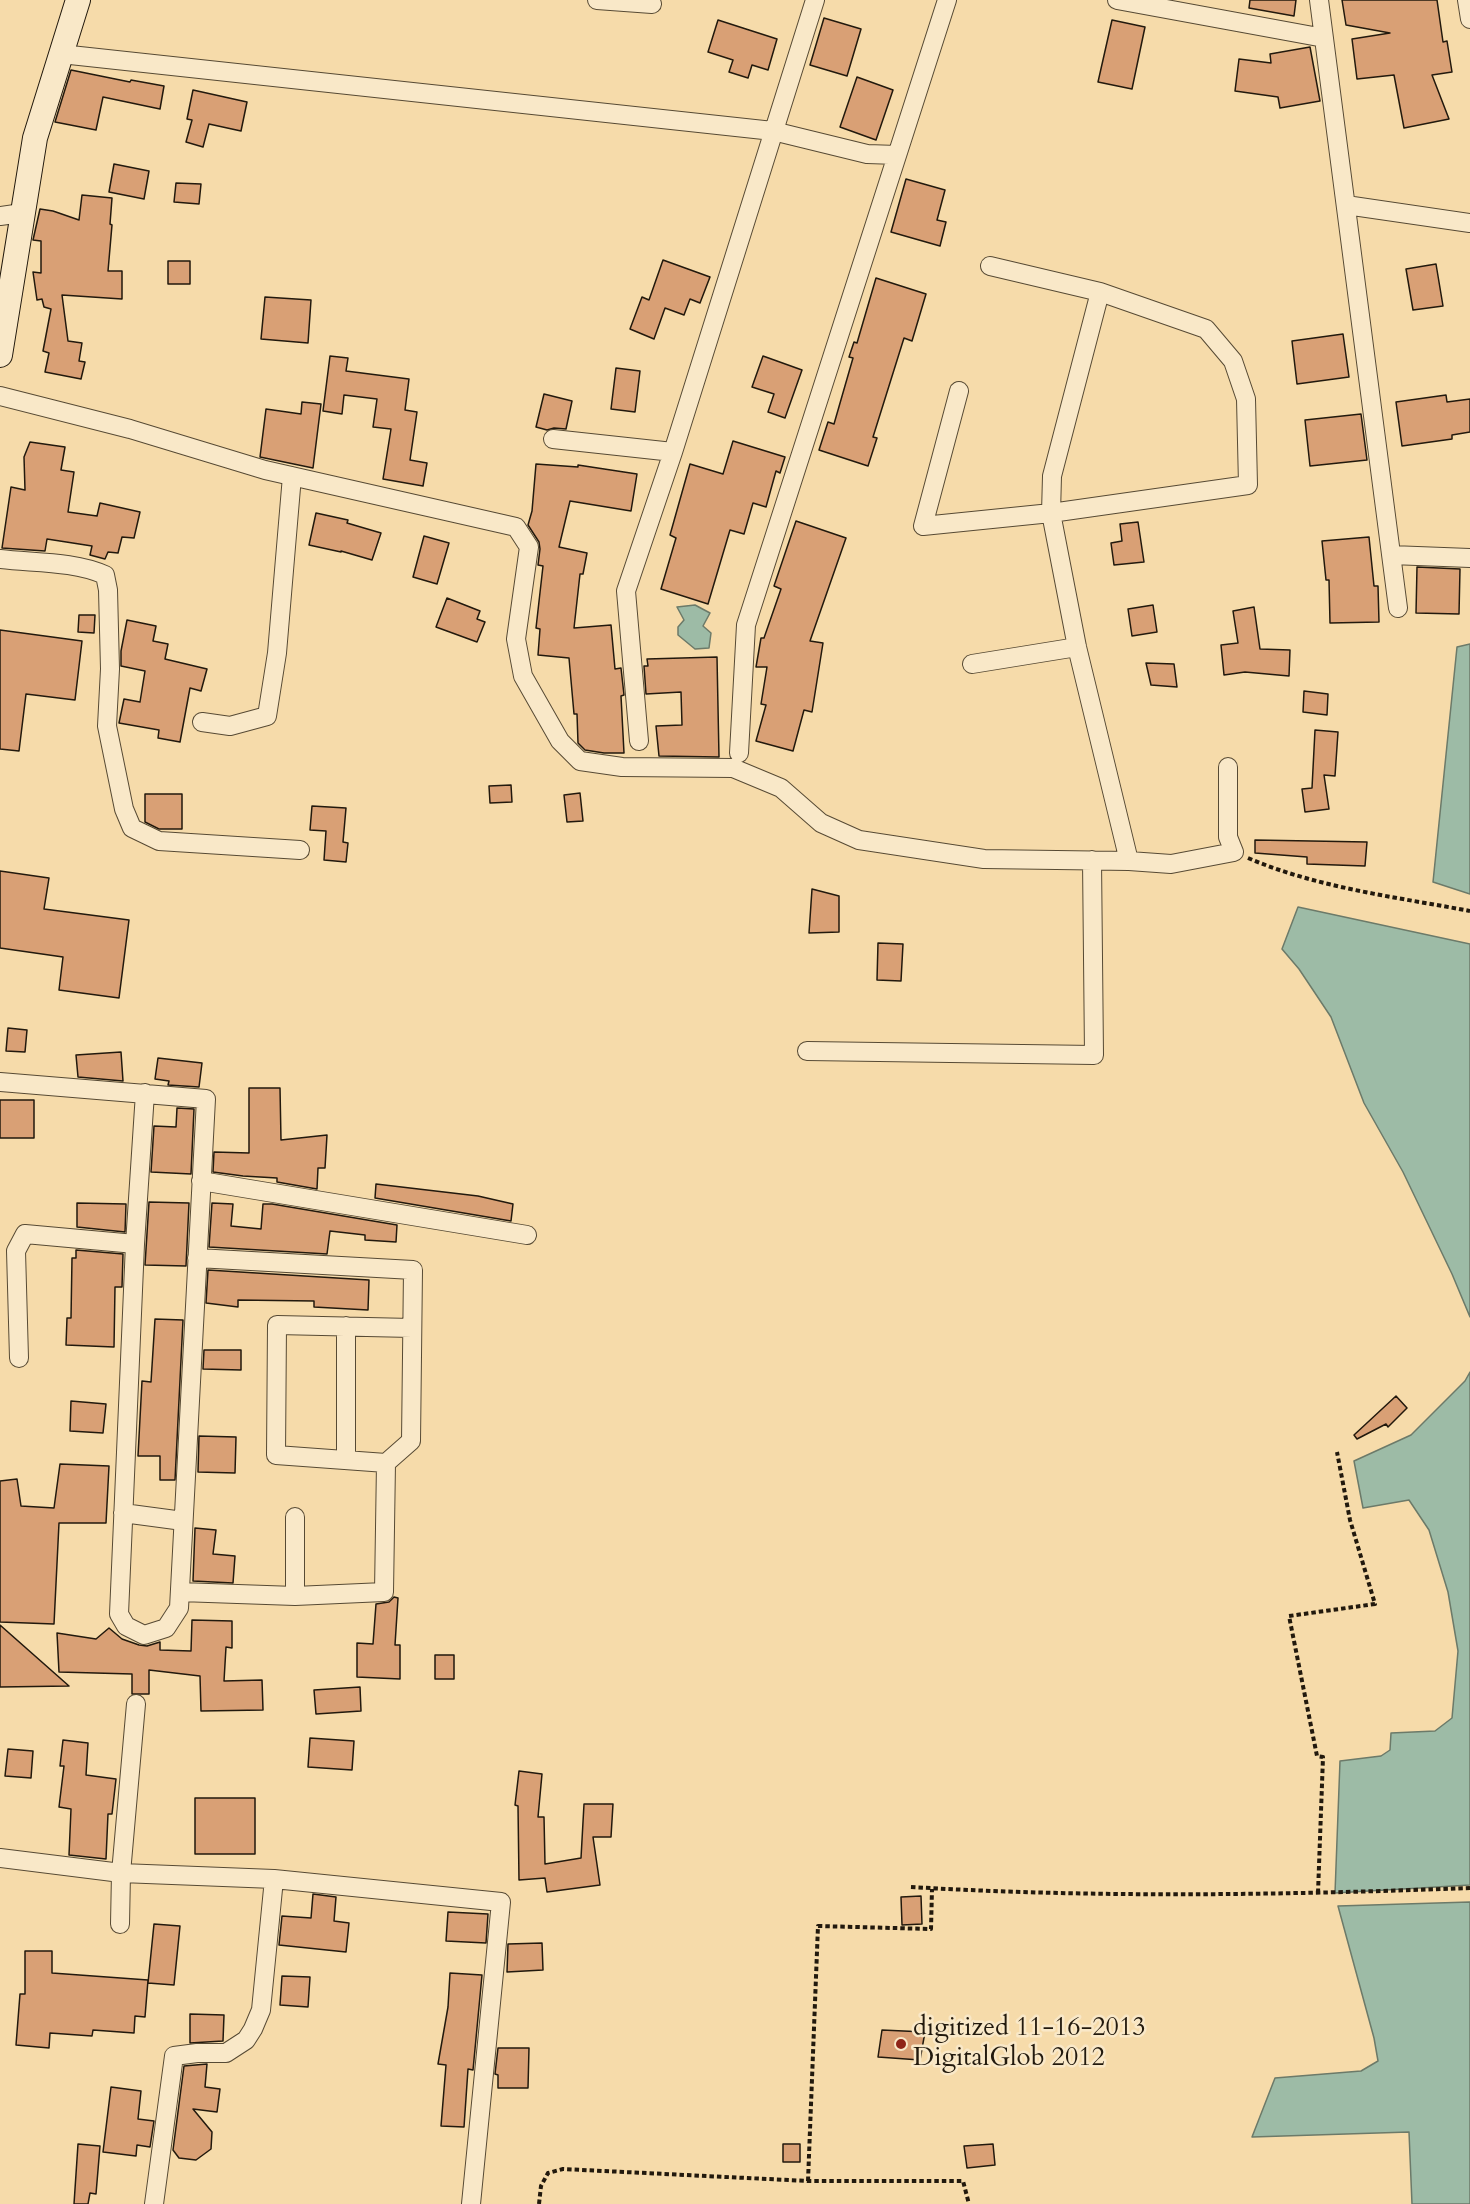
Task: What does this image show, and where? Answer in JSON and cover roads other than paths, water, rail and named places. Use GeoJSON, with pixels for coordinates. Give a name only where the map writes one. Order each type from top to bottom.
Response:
{"type":"FeatureCollection","features":[{"type":"Feature","properties":{"kind":"main road"},"geometry":{"type":"LineString","coordinates":[[0,355],[11,215],[78,0]]}},
{"type":"Feature","properties":{"kind":"street"},"geometry":{"type":"LineString","coordinates":[[597,0],[652,4]]}},
{"type":"Feature","properties":{"kind":"street"},"geometry":{"type":"LineString","coordinates":[[639,741],[626,591],[673,452],[815,0]]}},
{"type":"Feature","properties":{"kind":"street"},"geometry":{"type":"LineString","coordinates":[[739,753],[746,625],[946,0]]}},
{"type":"Feature","properties":{"kind":"street"},"geometry":{"type":"LineString","coordinates":[[1117,0],[1324,38]]}},
{"type":"Feature","properties":{"kind":"street"},"geometry":{"type":"LineString","coordinates":[[1319,0],[1398,608]]}},
{"type":"Feature","properties":{"kind":"street"},"geometry":{"type":"LineString","coordinates":[[1467,0],[1470,19]]}},
{"type":"Feature","properties":{"kind":"street"},"geometry":{"type":"LineString","coordinates":[[61,54],[773,131],[867,154],[897,155]]}},
{"type":"Feature","properties":{"kind":"street"},"geometry":{"type":"LineString","coordinates":[[1346,205],[1470,223]]}},
{"type":"Feature","properties":{"kind":"street"},"geometry":{"type":"LineString","coordinates":[[959,391],[923,526],[1051,513],[1248,485],[1246,399],[1233,361],[1206,329],[1100,292],[990,266]]}},
{"type":"Feature","properties":{"kind":"street"},"geometry":{"type":"LineString","coordinates":[[1100,292],[1052,476],[1051,513],[1077,647],[1129,861]]}},
{"type":"Feature","properties":{"kind":"street"},"geometry":{"type":"LineString","coordinates":[[0,396],[130,429],[265,470],[516,527],[529,547],[516,639],[523,676],[560,741],[580,761],[622,767],[733,768],[781,788],[821,823],[858,840],[984,859],[1092,860],[1171,864],[1234,852],[1228,837],[1228,767]]}},
{"type":"Feature","properties":{"kind":"street"},"geometry":{"type":"LineString","coordinates":[[553,439],[673,452]]}},
{"type":"Feature","properties":{"kind":"street"},"geometry":{"type":"LineString","coordinates":[[202,722],[230,726],[267,716],[277,653],[292,476]]}},
{"type":"Feature","properties":{"kind":"street"},"geometry":{"type":"LineString","coordinates":[[1391,555],[1470,558]]}},
{"type":"Feature","properties":{"kind":"street"},"geometry":{"type":"LineString","coordinates":[[0,559],[77,567],[105,575],[108,590],[110,669],[107,726],[124,809],[132,828],[159,841],[300,850]]}},
{"type":"Feature","properties":{"kind":"street"},"geometry":{"type":"LineString","coordinates":[[972,664],[1077,647]]}},
{"type":"Feature","properties":{"kind":"street"},"geometry":{"type":"LineString","coordinates":[[807,1051],[1094,1055],[1092,860]]}},
{"type":"Feature","properties":{"kind":"street"},"geometry":{"type":"LineString","coordinates":[[0,1082],[145,1093],[206,1099],[179,1608],[166,1628],[144,1635],[126,1626],[119,1614],[135,1244],[145,1093]]}},
{"type":"Feature","properties":{"kind":"street"},"geometry":{"type":"LineString","coordinates":[[201,1181],[527,1235]]}},
{"type":"Feature","properties":{"kind":"street"},"geometry":{"type":"LineString","coordinates":[[19,1358],[16,1251],[25,1234],[135,1244]]}},
{"type":"Feature","properties":{"kind":"street"},"geometry":{"type":"LineString","coordinates":[[197,1258],[413,1270],[411,1441],[386,1463],[276,1455],[277,1325],[412,1328]]}},
{"type":"Feature","properties":{"kind":"street"},"geometry":{"type":"LineString","coordinates":[[346,1326],[346,1460]]}},
{"type":"Feature","properties":{"kind":"street"},"geometry":{"type":"LineString","coordinates":[[180,1592],[295,1596],[384,1592],[386,1463]]}},
{"type":"Feature","properties":{"kind":"street"},"geometry":{"type":"LineString","coordinates":[[123,1513],[183,1521]]}},
{"type":"Feature","properties":{"kind":"street"},"geometry":{"type":"LineString","coordinates":[[295,1517],[295,1596]]}},
{"type":"Feature","properties":{"kind":"street"},"geometry":{"type":"LineString","coordinates":[[120,1924],[121,1873],[136,1704]]}},
{"type":"Feature","properties":{"kind":"street"},"geometry":{"type":"LineString","coordinates":[[0,1858],[121,1873],[274,1879],[501,1902],[471,2204]]}},
{"type":"Feature","properties":{"kind":"street"},"geometry":{"type":"LineString","coordinates":[[154,2204],[174,2056],[226,2052],[246,2040],[261,2010],[274,1879]]}},
{"type":"Feature","properties":{"kind":"place","name":"digitized 11-16-2013 DigitalGlob 2012"},"geometry":{"type":"Point","coordinates":[901,2044]}}]}
